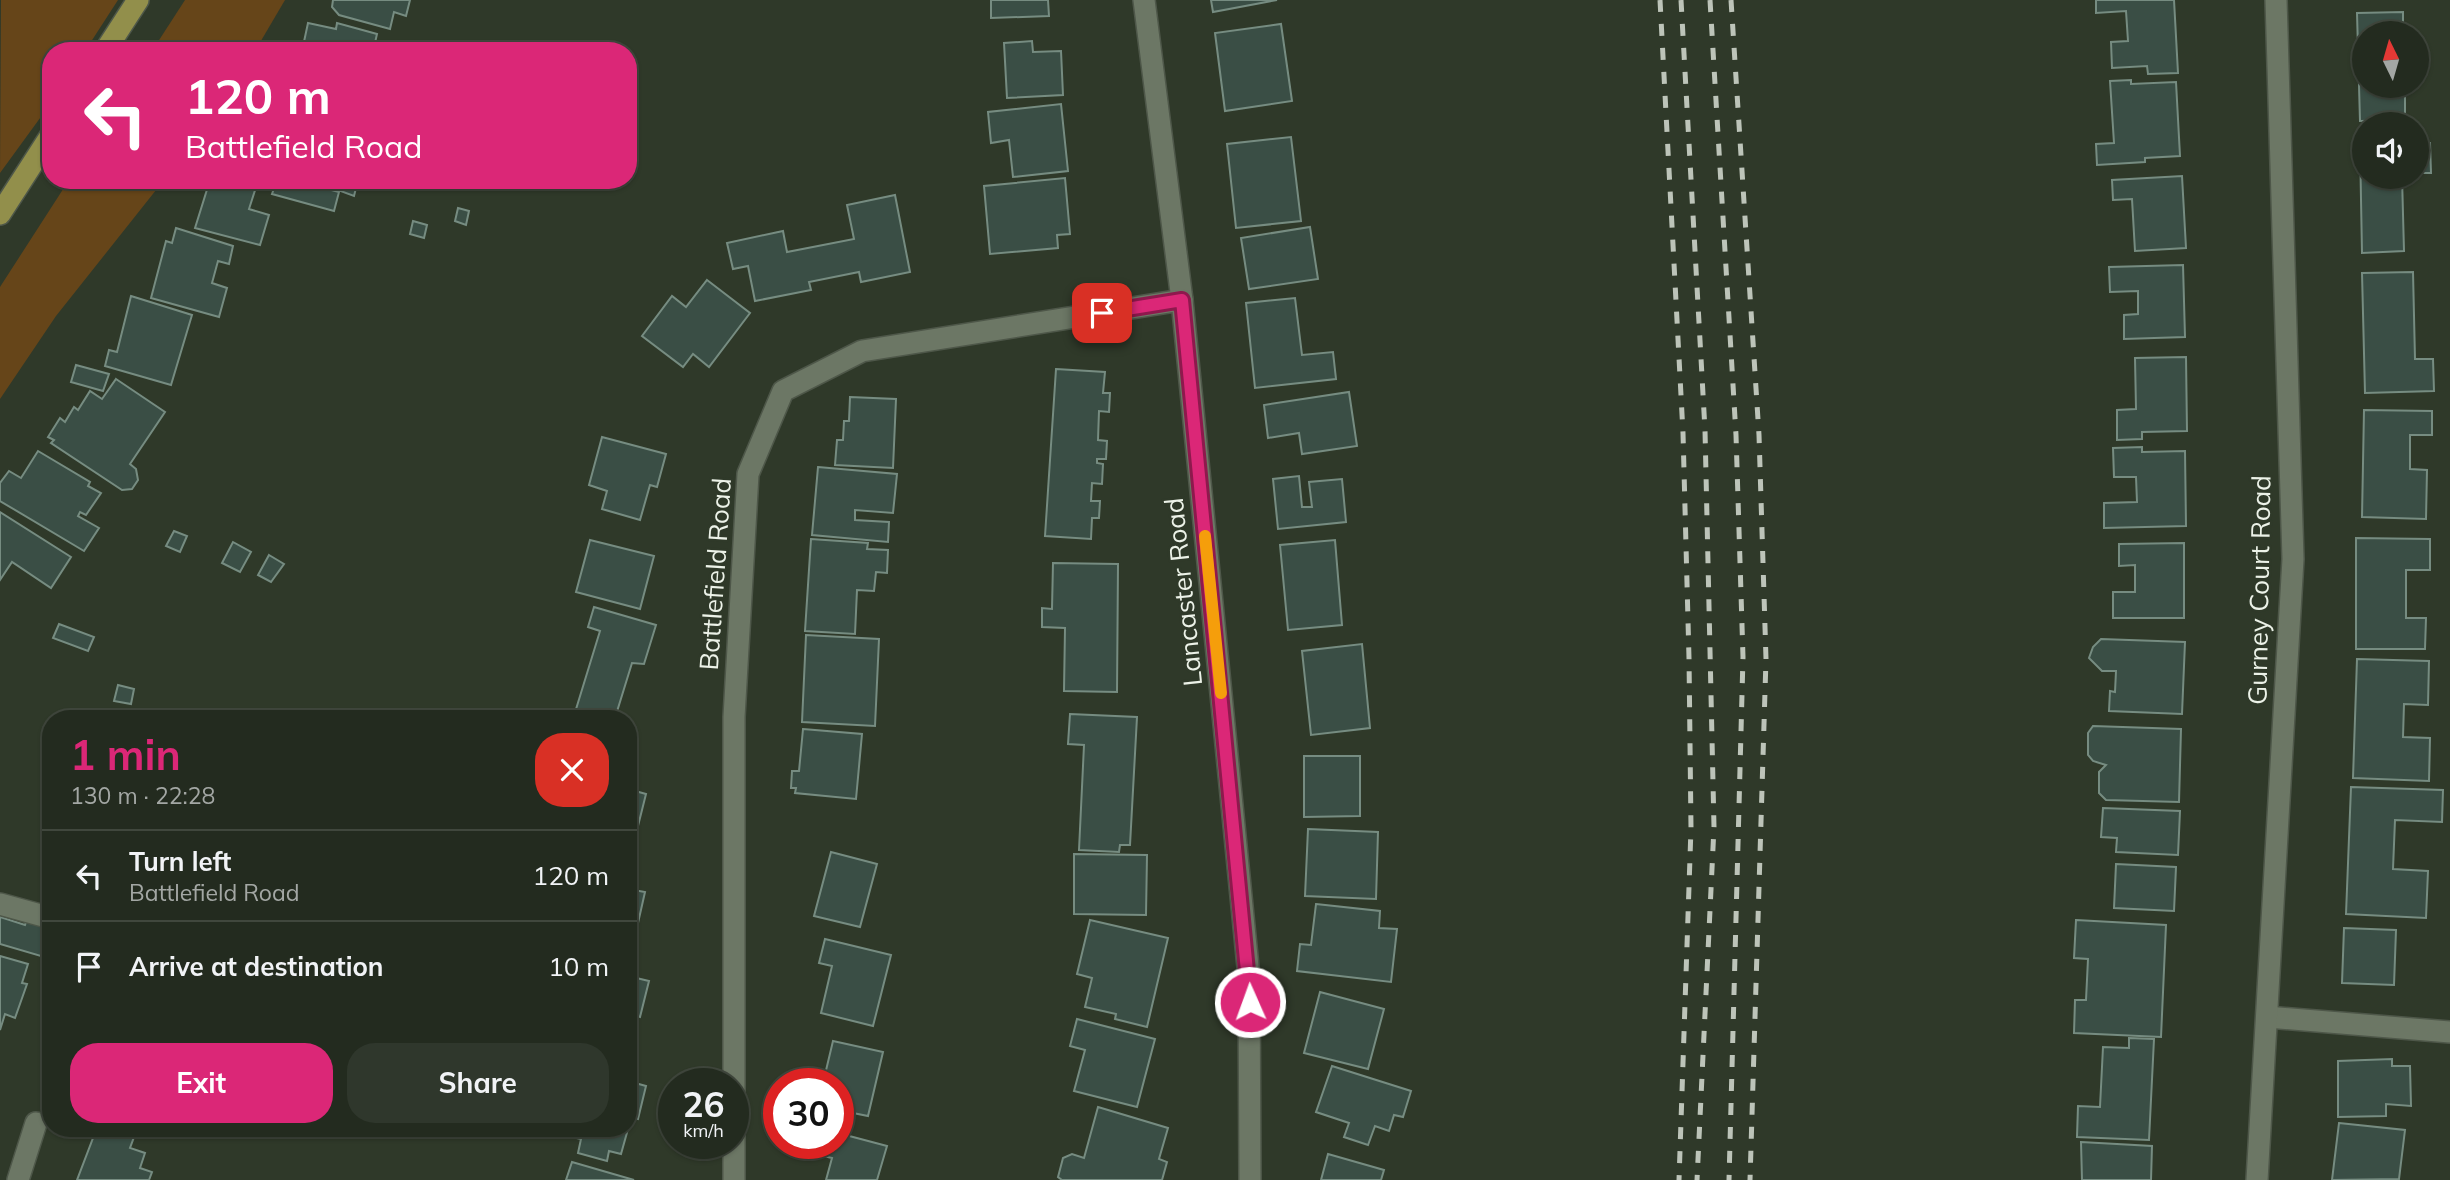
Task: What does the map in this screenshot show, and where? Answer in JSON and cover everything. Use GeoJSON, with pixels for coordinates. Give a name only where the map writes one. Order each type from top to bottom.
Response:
{"type":"FeatureCollection","features":[{"type":"Feature","properties":{"kind":"main road"},"geometry":{"type":"LineString","coordinates":[[111,42],[138,0]]}},
{"type":"Feature","properties":{"kind":"main road"},"geometry":{"type":"LineString","coordinates":[[0,214],[42,149]]}},
{"type":"Feature","properties":{"kind":"street","name":"Lancaster Road"},"geometry":{"type":"LineString","coordinates":[[1144,0],[1182,300],[1249,977],[1250,1180]]}},
{"type":"Feature","properties":{"kind":"street","name":"Gurney Court Road"},"geometry":{"type":"LineString","coordinates":[[2257,1180],[2293,559],[2276,0]]}},
{"type":"Feature","properties":{"kind":"street","name":"Battlefield Road"},"geometry":{"type":"LineString","coordinates":[[734,1180],[734,717],[747,488],[748,474],[783,391],[862,351],[1182,300]]}},
{"type":"Feature","properties":{"kind":"street"},"geometry":{"type":"LineString","coordinates":[[0,904],[42,916]]}},
{"type":"Feature","properties":{"kind":"street"},"geometry":{"type":"LineString","coordinates":[[2267,1017],[2450,1032]]}},
{"type":"Feature","properties":{"kind":"street"},"geometry":{"type":"LineString","coordinates":[[18,1180],[36,1123]]}},
{"type":"Feature","properties":{"kind":"shaded area"},"geometry":{"type":"Polygon","coordinates":[[[1,0],[118,0],[91,42],[42,42],[42,115],[0,173],[1,0]]]}},
{"type":"Feature","properties":{"kind":"shaded area"},"geometry":{"type":"Polygon","coordinates":[[[185,0],[285,0],[260,42],[158,42],[185,0]]]}},
{"type":"Feature","properties":{"kind":"shaded area"},"geometry":{"type":"Polygon","coordinates":[[[63,189],[157,189],[56,316],[0,399],[0,287],[63,189]]]}},
{"type":"Feature","properties":{"kind":"building"},"geometry":{"type":"Polygon","coordinates":[[[333,0],[410,0],[406,16],[394,12],[390,29],[339,15],[332,7],[333,0]]]}},
{"type":"Feature","properties":{"kind":"building"},"geometry":{"type":"Polygon","coordinates":[[[991,0],[1048,0],[1049,16],[991,18],[991,0]]]}},
{"type":"Feature","properties":{"kind":"building"},"geometry":{"type":"Polygon","coordinates":[[[1211,0],[1277,0],[1213,12],[1211,0]]]}},
{"type":"Feature","properties":{"kind":"building"},"geometry":{"type":"Polygon","coordinates":[[[2096,0],[2174,0],[2178,73],[2148,74],[2147,66],[2112,68],[2111,42],[2128,41],[2126,11],[2096,13],[2096,0]]]}},
{"type":"Feature","properties":{"kind":"building"},"geometry":{"type":"Polygon","coordinates":[[[2403,12],[2403,21],[2357,21],[2357,13],[2403,12]]]}},
{"type":"Feature","properties":{"kind":"building"},"geometry":{"type":"Polygon","coordinates":[[[308,23],[336,29],[337,23],[377,34],[375,42],[304,42],[308,23]]]}},
{"type":"Feature","properties":{"kind":"building"},"geometry":{"type":"Polygon","coordinates":[[[1281,24],[1292,101],[1225,111],[1215,33],[1281,24]]]}},
{"type":"Feature","properties":{"kind":"building"},"geometry":{"type":"Polygon","coordinates":[[[1032,41],[1033,52],[1061,51],[1063,95],[1007,98],[1004,43],[1032,41]]]}},
{"type":"Feature","properties":{"kind":"building"},"geometry":{"type":"Polygon","coordinates":[[[2131,80],[2131,84],[2176,82],[2180,156],[2145,158],[2145,162],[2097,165],[2096,144],[2114,143],[2110,81],[2131,80]]]}},
{"type":"Feature","properties":{"kind":"building"},"geometry":{"type":"Polygon","coordinates":[[[2359,98],[2405,98],[2405,112],[2360,112],[2359,98]]]}},
{"type":"Feature","properties":{"kind":"building"},"geometry":{"type":"Polygon","coordinates":[[[1061,104],[1068,171],[1013,177],[1009,140],[991,143],[988,112],[1061,104]]]}},
{"type":"Feature","properties":{"kind":"building"},"geometry":{"type":"Polygon","coordinates":[[[1291,137],[1301,221],[1236,228],[1227,144],[1291,137]]]}},
{"type":"Feature","properties":{"kind":"building"},"geometry":{"type":"Polygon","coordinates":[[[2429,143],[2430,143],[2429,173],[2429,143]]]}},
{"type":"Feature","properties":{"kind":"building"},"geometry":{"type":"Polygon","coordinates":[[[2182,176],[2186,248],[2135,251],[2132,199],[2113,200],[2112,180],[2182,176]]]}},
{"type":"Feature","properties":{"kind":"building"},"geometry":{"type":"Polygon","coordinates":[[[1065,178],[1070,234],[1057,235],[1058,248],[990,254],[984,186],[1065,178]]]}},
{"type":"Feature","properties":{"kind":"building"},"geometry":{"type":"Polygon","coordinates":[[[207,189],[255,189],[249,209],[269,215],[260,245],[195,228],[207,189]]]}},
{"type":"Feature","properties":{"kind":"building"},"geometry":{"type":"Polygon","coordinates":[[[274,189],[328,189],[339,192],[334,211],[272,194],[274,189]]]}},
{"type":"Feature","properties":{"kind":"building"},"geometry":{"type":"Polygon","coordinates":[[[335,189],[356,189],[354,196],[335,189]]]}},
{"type":"Feature","properties":{"kind":"building"},"geometry":{"type":"Polygon","coordinates":[[[2361,189],[2402,189],[2404,251],[2362,253],[2361,189]]]}},
{"type":"Feature","properties":{"kind":"building"},"geometry":{"type":"Polygon","coordinates":[[[895,195],[910,272],[861,282],[859,272],[809,282],[811,290],[755,301],[748,266],[733,269],[727,243],[783,231],[787,252],[854,239],[847,205],[895,195]]]}},
{"type":"Feature","properties":{"kind":"building"},"geometry":{"type":"Polygon","coordinates":[[[458,208],[469,211],[466,225],[455,221],[458,208]]]}},
{"type":"Feature","properties":{"kind":"building"},"geometry":{"type":"Polygon","coordinates":[[[413,221],[427,225],[424,238],[410,234],[413,221]]]}},
{"type":"Feature","properties":{"kind":"building"},"geometry":{"type":"Polygon","coordinates":[[[1310,227],[1318,279],[1249,289],[1241,238],[1310,227]]]}},
{"type":"Feature","properties":{"kind":"building"},"geometry":{"type":"Polygon","coordinates":[[[176,228],[233,246],[229,264],[218,261],[212,283],[227,288],[219,317],[151,298],[166,241],[172,243],[176,228]]]}},
{"type":"Feature","properties":{"kind":"building"},"geometry":{"type":"Polygon","coordinates":[[[2183,265],[2185,337],[2124,339],[2124,315],[2138,314],[2138,291],[2110,292],[2109,267],[2183,265]]]}},
{"type":"Feature","properties":{"kind":"building"},"geometry":{"type":"Polygon","coordinates":[[[2413,272],[2415,359],[2433,359],[2434,391],[2365,393],[2362,273],[2413,272]]]}},
{"type":"Feature","properties":{"kind":"building"},"geometry":{"type":"Polygon","coordinates":[[[707,280],[750,313],[709,367],[693,354],[683,367],[642,336],[672,296],[686,307],[707,280]]]}},
{"type":"Feature","properties":{"kind":"building"},"geometry":{"type":"Polygon","coordinates":[[[131,296],[192,315],[171,385],[105,366],[109,350],[117,352],[131,296]]]}},
{"type":"Feature","properties":{"kind":"building"},"geometry":{"type":"Polygon","coordinates":[[[1295,298],[1302,355],[1333,352],[1336,379],[1255,388],[1246,303],[1295,298]]]}},
{"type":"Feature","properties":{"kind":"building"},"geometry":{"type":"Polygon","coordinates":[[[2186,357],[2187,431],[2142,432],[2142,439],[2117,440],[2117,410],[2136,409],[2135,358],[2186,357]]]}},
{"type":"Feature","properties":{"kind":"building"},"geometry":{"type":"Polygon","coordinates":[[[76,365],[109,374],[103,391],[71,382],[76,365]]]}},
{"type":"Feature","properties":{"kind":"building"},"geometry":{"type":"Polygon","coordinates":[[[1056,369],[1105,372],[1103,393],[1110,393],[1109,412],[1099,411],[1098,440],[1107,441],[1106,459],[1097,459],[1097,463],[1103,464],[1102,484],[1092,483],[1091,501],[1100,501],[1099,518],[1092,518],[1091,539],[1045,536],[1056,369]]]}},
{"type":"Feature","properties":{"kind":"building"},"geometry":{"type":"Polygon","coordinates":[[[116,379],[165,412],[130,464],[136,469],[138,480],[132,489],[122,490],[51,443],[54,440],[48,437],[60,418],[65,422],[74,407],[78,410],[90,391],[102,399],[116,379]]]}},
{"type":"Feature","properties":{"kind":"building"},"geometry":{"type":"Polygon","coordinates":[[[1349,392],[1357,446],[1302,454],[1299,433],[1268,438],[1264,405],[1349,392]]]}},
{"type":"Feature","properties":{"kind":"building"},"geometry":{"type":"Polygon","coordinates":[[[850,397],[896,399],[893,468],[835,465],[837,440],[843,440],[844,421],[849,421],[850,397]]]}},
{"type":"Feature","properties":{"kind":"building"},"geometry":{"type":"Polygon","coordinates":[[[2364,410],[2432,411],[2432,435],[2410,435],[2410,469],[2427,470],[2426,519],[2362,517],[2364,410]]]}},
{"type":"Feature","properties":{"kind":"building"},"geometry":{"type":"Polygon","coordinates":[[[602,437],[666,454],[657,487],[650,485],[640,520],[602,509],[607,491],[589,485],[602,437]]]}},
{"type":"Feature","properties":{"kind":"building"},"geometry":{"type":"Polygon","coordinates":[[[2142,447],[2142,452],[2185,451],[2186,526],[2104,528],[2104,503],[2137,502],[2136,477],[2114,477],[2113,448],[2142,447]]]}},
{"type":"Feature","properties":{"kind":"building"},"geometry":{"type":"Polygon","coordinates":[[[38,451],[90,482],[88,486],[101,493],[86,515],[80,512],[78,516],[99,528],[84,551],[0,501],[0,483],[9,471],[21,478],[38,451]]]}},
{"type":"Feature","properties":{"kind":"building"},"geometry":{"type":"Polygon","coordinates":[[[818,467],[897,474],[893,513],[855,510],[855,520],[889,522],[888,542],[812,535],[818,467]]]}},
{"type":"Feature","properties":{"kind":"building"},"geometry":{"type":"Polygon","coordinates":[[[1299,476],[1302,507],[1312,507],[1309,482],[1342,479],[1346,522],[1278,529],[1273,479],[1299,476]]]}},
{"type":"Feature","properties":{"kind":"building"},"geometry":{"type":"Polygon","coordinates":[[[0,512],[71,557],[51,588],[12,562],[0,580],[0,512]]]}},
{"type":"Feature","properties":{"kind":"building"},"geometry":{"type":"Polygon","coordinates":[[[174,531],[187,536],[180,552],[166,546],[174,531]]]}},
{"type":"Feature","properties":{"kind":"building"},"geometry":{"type":"Polygon","coordinates":[[[2356,538],[2430,539],[2430,570],[2406,570],[2406,618],[2426,618],[2425,649],[2356,649],[2356,538]]]}},
{"type":"Feature","properties":{"kind":"building"},"geometry":{"type":"Polygon","coordinates":[[[811,539],[868,543],[867,549],[888,550],[887,573],[876,572],[874,591],[857,590],[855,634],[805,631],[811,539]]]}},
{"type":"Feature","properties":{"kind":"building"},"geometry":{"type":"Polygon","coordinates":[[[590,540],[654,556],[640,609],[576,592],[590,540]]]}},
{"type":"Feature","properties":{"kind":"building"},"geometry":{"type":"Polygon","coordinates":[[[1335,540],[1342,625],[1288,630],[1280,545],[1335,540]]]}},
{"type":"Feature","properties":{"kind":"building"},"geometry":{"type":"Polygon","coordinates":[[[233,542],[251,552],[240,572],[222,563],[233,542]]]}},
{"type":"Feature","properties":{"kind":"building"},"geometry":{"type":"Polygon","coordinates":[[[2184,543],[2184,618],[2113,618],[2113,592],[2135,592],[2135,565],[2119,566],[2119,544],[2184,543]]]}},
{"type":"Feature","properties":{"kind":"building"},"geometry":{"type":"Polygon","coordinates":[[[269,555],[284,564],[271,582],[258,575],[269,555]]]}},
{"type":"Feature","properties":{"kind":"building"},"geometry":{"type":"Polygon","coordinates":[[[1053,563],[1118,564],[1117,692],[1064,691],[1065,628],[1042,627],[1042,608],[1052,609],[1053,563]]]}},
{"type":"Feature","properties":{"kind":"building"},"geometry":{"type":"Polygon","coordinates":[[[594,607],[656,625],[644,664],[632,663],[617,710],[576,710],[600,631],[588,627],[594,607]]]}},
{"type":"Feature","properties":{"kind":"building"},"geometry":{"type":"Polygon","coordinates":[[[59,624],[94,637],[88,651],[53,638],[59,624]]]}},
{"type":"Feature","properties":{"kind":"building"},"geometry":{"type":"Polygon","coordinates":[[[806,635],[879,639],[875,726],[802,722],[806,635]]]}},
{"type":"Feature","properties":{"kind":"building"},"geometry":{"type":"Polygon","coordinates":[[[2101,639],[2185,642],[2182,714],[2109,711],[2110,691],[2115,692],[2116,671],[2102,671],[2089,658],[2093,647],[2101,639]]]}},
{"type":"Feature","properties":{"kind":"building"},"geometry":{"type":"Polygon","coordinates":[[[1362,644],[1370,728],[1311,735],[1302,651],[1362,644]]]}},
{"type":"Feature","properties":{"kind":"building"},"geometry":{"type":"Polygon","coordinates":[[[2357,659],[2429,661],[2428,705],[2404,704],[2403,737],[2430,738],[2429,781],[2353,778],[2357,659]]]}},
{"type":"Feature","properties":{"kind":"building"},"geometry":{"type":"Polygon","coordinates":[[[118,685],[134,689],[131,704],[114,701],[118,685]]]}},
{"type":"Feature","properties":{"kind":"building"},"geometry":{"type":"Polygon","coordinates":[[[1070,714],[1137,717],[1130,845],[1120,845],[1119,852],[1079,850],[1084,745],[1068,744],[1070,714]]]}},
{"type":"Feature","properties":{"kind":"building"},"geometry":{"type":"Polygon","coordinates":[[[2093,726],[2181,729],[2179,802],[2106,800],[2099,793],[2099,772],[2106,765],[2093,761],[2088,755],[2088,733],[2093,726]]]}},
{"type":"Feature","properties":{"kind":"building"},"geometry":{"type":"Polygon","coordinates":[[[803,729],[862,734],[856,799],[795,793],[796,788],[791,788],[792,771],[799,771],[803,729]]]}},
{"type":"Feature","properties":{"kind":"building"},"geometry":{"type":"Polygon","coordinates":[[[1304,756],[1360,756],[1360,816],[1304,817],[1304,756]]]}},
{"type":"Feature","properties":{"kind":"building"},"geometry":{"type":"Polygon","coordinates":[[[2351,787],[2443,790],[2442,822],[2395,820],[2393,869],[2428,871],[2426,918],[2346,914],[2351,787]]]}},
{"type":"Feature","properties":{"kind":"building"},"geometry":{"type":"Polygon","coordinates":[[[637,792],[646,794],[637,826],[637,792]]]}},
{"type":"Feature","properties":{"kind":"building"},"geometry":{"type":"Polygon","coordinates":[[[2103,808],[2180,811],[2178,855],[2116,852],[2117,838],[2101,837],[2103,808]]]}},
{"type":"Feature","properties":{"kind":"building"},"geometry":{"type":"Polygon","coordinates":[[[1308,829],[1378,832],[1376,899],[1305,896],[1308,829]]]}},
{"type":"Feature","properties":{"kind":"building"},"geometry":{"type":"Polygon","coordinates":[[[831,852],[877,864],[860,927],[814,916],[831,852]]]}},
{"type":"Feature","properties":{"kind":"building"},"geometry":{"type":"Polygon","coordinates":[[[1074,854],[1147,855],[1146,915],[1074,914],[1074,854]]]}},
{"type":"Feature","properties":{"kind":"building"},"geometry":{"type":"Polygon","coordinates":[[[2116,864],[2176,867],[2174,911],[2114,908],[2116,864]]]}},
{"type":"Feature","properties":{"kind":"building"},"geometry":{"type":"Polygon","coordinates":[[[637,891],[645,892],[637,923],[637,891]]]}},
{"type":"Feature","properties":{"kind":"building"},"geometry":{"type":"Polygon","coordinates":[[[1316,904],[1380,911],[1379,928],[1397,929],[1391,982],[1297,971],[1300,944],[1311,945],[1316,904]]]}},
{"type":"Feature","properties":{"kind":"building"},"geometry":{"type":"Polygon","coordinates":[[[0,917],[25,925],[27,919],[42,923],[42,956],[0,944],[0,917]]]}},
{"type":"Feature","properties":{"kind":"building"},"geometry":{"type":"Polygon","coordinates":[[[1090,920],[1168,938],[1147,1027],[1115,1019],[1116,1014],[1085,1007],[1092,978],[1077,974],[1090,920]]]}},
{"type":"Feature","properties":{"kind":"building"},"geometry":{"type":"Polygon","coordinates":[[[2076,920],[2166,925],[2161,1037],[2074,1033],[2075,1000],[2086,1000],[2088,959],[2074,958],[2076,920]]]}},
{"type":"Feature","properties":{"kind":"building"},"geometry":{"type":"Polygon","coordinates":[[[2344,928],[2396,930],[2394,985],[2342,983],[2344,928]]]}},
{"type":"Feature","properties":{"kind":"building"},"geometry":{"type":"Polygon","coordinates":[[[825,939],[891,955],[873,1026],[821,1013],[832,966],[819,963],[825,939]]]}},
{"type":"Feature","properties":{"kind":"building"},"geometry":{"type":"Polygon","coordinates":[[[0,956],[28,964],[22,983],[27,984],[15,1018],[5,1014],[0,1030],[0,956]]]}},
{"type":"Feature","properties":{"kind":"building"},"geometry":{"type":"Polygon","coordinates":[[[637,978],[649,981],[640,1017],[637,1016],[637,978]]]}},
{"type":"Feature","properties":{"kind":"building"},"geometry":{"type":"Polygon","coordinates":[[[1320,992],[1384,1009],[1368,1069],[1304,1053],[1320,992]]]}},
{"type":"Feature","properties":{"kind":"building"},"geometry":{"type":"Polygon","coordinates":[[[1077,1019],[1155,1039],[1137,1107],[1074,1091],[1085,1050],[1070,1046],[1077,1019]]]}},
{"type":"Feature","properties":{"kind":"building"},"geometry":{"type":"Polygon","coordinates":[[[2129,1038],[2154,1039],[2149,1140],[2077,1137],[2078,1106],[2100,1107],[2103,1047],[2129,1048],[2129,1038]]]}},
{"type":"Feature","properties":{"kind":"building"},"geometry":{"type":"Polygon","coordinates":[[[833,1041],[883,1052],[868,1116],[854,1113],[854,1068],[827,1068],[833,1041]]]}},
{"type":"Feature","properties":{"kind":"building"},"geometry":{"type":"Polygon","coordinates":[[[2392,1059],[2392,1066],[2410,1066],[2411,1106],[2386,1104],[2386,1116],[2338,1117],[2338,1061],[2392,1059]]]}},
{"type":"Feature","properties":{"kind":"building"},"geometry":{"type":"Polygon","coordinates":[[[1332,1066],[1411,1091],[1403,1117],[1394,1115],[1389,1131],[1375,1126],[1368,1145],[1344,1137],[1349,1123],[1316,1112],[1332,1066]]]}},
{"type":"Feature","properties":{"kind":"building"},"geometry":{"type":"Polygon","coordinates":[[[637,1084],[646,1086],[637,1119],[637,1084]]]}},
{"type":"Feature","properties":{"kind":"building"},"geometry":{"type":"Polygon","coordinates":[[[1098,1107],[1168,1128],[1159,1159],[1167,1162],[1162,1180],[1062,1180],[1058,1177],[1063,1158],[1072,1154],[1084,1158],[1098,1107]]]}},
{"type":"Feature","properties":{"kind":"building"},"geometry":{"type":"Polygon","coordinates":[[[2339,1123],[2405,1130],[2399,1179],[2332,1180],[2339,1123]]]}},
{"type":"Feature","properties":{"kind":"building"},"geometry":{"type":"Polygon","coordinates":[[[90,1137],[134,1137],[130,1148],[145,1153],[140,1168],[152,1172],[149,1180],[77,1180],[93,1138],[90,1137]]]}},
{"type":"Feature","properties":{"kind":"building"},"geometry":{"type":"Polygon","coordinates":[[[572,1137],[626,1137],[621,1154],[609,1151],[607,1161],[578,1153],[581,1139],[572,1137]]]}},
{"type":"Feature","properties":{"kind":"building"},"geometry":{"type":"Polygon","coordinates":[[[854,1137],[887,1146],[877,1180],[826,1180],[832,1159],[854,1159],[854,1137]]]}},
{"type":"Feature","properties":{"kind":"building"},"geometry":{"type":"Polygon","coordinates":[[[2081,1142],[2152,1146],[2151,1180],[2082,1180],[2081,1142]]]}},
{"type":"Feature","properties":{"kind":"building"},"geometry":{"type":"Polygon","coordinates":[[[1328,1154],[1384,1170],[1381,1180],[1321,1180],[1328,1154]]]}},
{"type":"Feature","properties":{"kind":"building"},"geometry":{"type":"Polygon","coordinates":[[[572,1162],[634,1180],[566,1180],[572,1162]]]}},
{"type":"Feature","properties":{"kind":"railway"},"geometry":{"type":"LineString","coordinates":[[1660,0],[1683,433],[1689,658],[1691,828],[1679,1180]]}},
{"type":"Feature","properties":{"kind":"railway"},"geometry":{"type":"LineString","coordinates":[[1681,0],[1705,430],[1714,827],[1697,1180]]}},
{"type":"Feature","properties":{"kind":"railway"},"geometry":{"type":"LineString","coordinates":[[1710,0],[1736,435],[1743,657],[1729,1180]]}},
{"type":"Feature","properties":{"kind":"railway"},"geometry":{"type":"LineString","coordinates":[[1731,0],[1759,435],[1766,659],[1750,1180]]}},
{"type":"Feature","properties":{"kind":"slow traffic"},"geometry":{"type":"LineString","coordinates":[[1205,536],[1221,693]]}},
{"type":"Feature","properties":{"kind":"route"},"geometry":{"type":"LineString","coordinates":[[1102,313],[1182,300],[1250,1002]]}}]}
